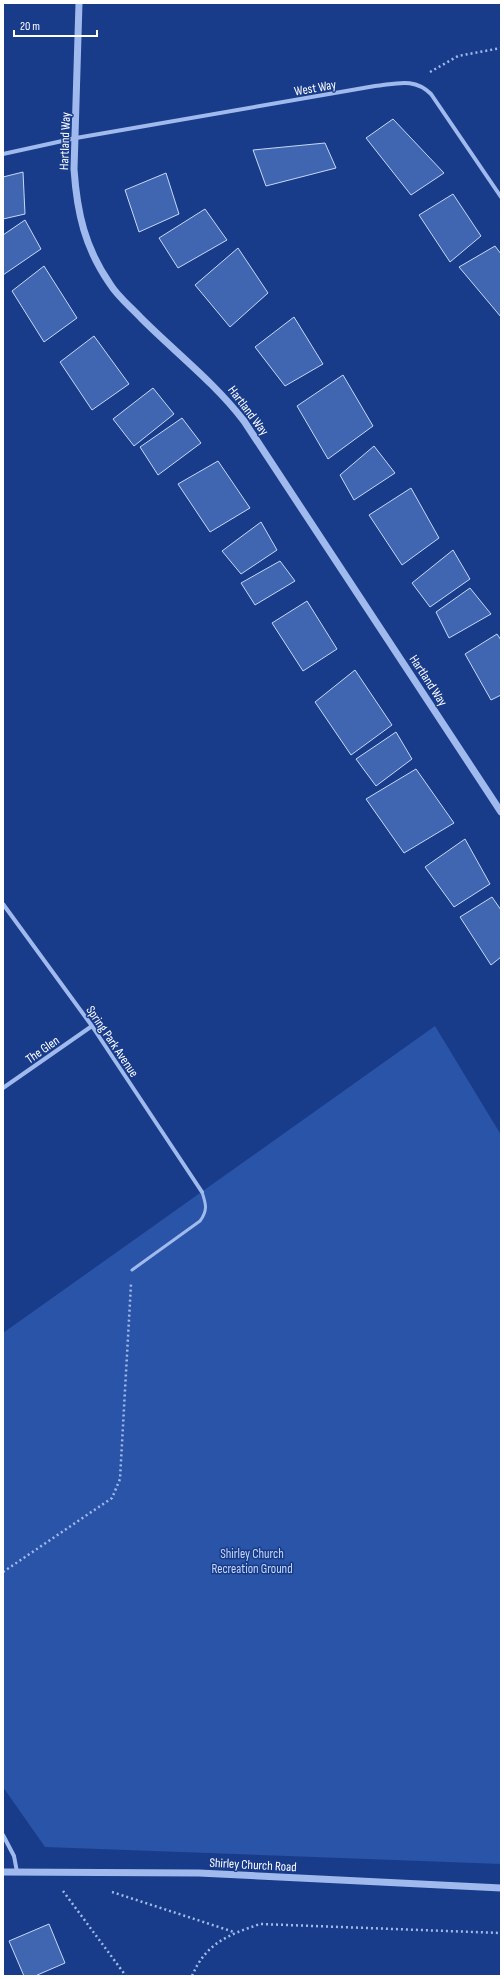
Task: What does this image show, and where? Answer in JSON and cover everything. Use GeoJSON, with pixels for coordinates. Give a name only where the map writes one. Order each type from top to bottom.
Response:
{"type":"FeatureCollection","features":[{"type":"Feature","properties":{"kind":"street","name":"Hartland Way"},"geometry":{"type":"LineString","coordinates":[[79,3],[74,169],[80,221],[93,254],[110,285],[154,330],[217,388],[244,421],[501,812]]}},
{"type":"Feature","properties":{"kind":"street","name":"West Way"},"geometry":{"type":"LineString","coordinates":[[3,154],[76,138],[375,86],[413,83]]}},
{"type":"Feature","properties":{"kind":"street"},"geometry":{"type":"LineString","coordinates":[[413,83],[423,86],[431,94],[501,197]]}},
{"type":"Feature","properties":{"kind":"street","name":"Spring Park Avenue"},"geometry":{"type":"LineString","coordinates":[[3,904],[92,1026],[202,1192]]}},
{"type":"Feature","properties":{"kind":"street","name":"The Glen"},"geometry":{"type":"LineString","coordinates":[[3,1088],[92,1026]]}},
{"type":"Feature","properties":{"kind":"street"},"geometry":{"type":"LineString","coordinates":[[3,1835],[14,1856],[17,1872]]}},
{"type":"Feature","properties":{"kind":"street","name":"Shirley Church Road"},"geometry":{"type":"LineString","coordinates":[[3,1872],[63,1876],[199,1873],[501,1888]]}},
{"type":"Feature","properties":{"kind":"lane"},"geometry":{"type":"LineString","coordinates":[[132,1270],[200,1221],[206,1213],[206,1204],[202,1192]]}},
{"type":"Feature","properties":{"kind":"path"},"geometry":{"type":"LineString","coordinates":[[413,83],[458,56],[501,48]]}},
{"type":"Feature","properties":{"kind":"path"},"geometry":{"type":"LineString","coordinates":[[3,1572],[112,1498],[120,1480],[132,1270]]}},
{"type":"Feature","properties":{"kind":"path"},"geometry":{"type":"LineString","coordinates":[[63,1876],[54,1880],[126,1976]]}},
{"type":"Feature","properties":{"kind":"path"},"geometry":{"type":"LineString","coordinates":[[111,1891],[235,1932]]}},
{"type":"Feature","properties":{"kind":"path"},"geometry":{"type":"LineString","coordinates":[[192,1976],[196,1967],[217,1942],[235,1932],[260,1924],[501,1933]]}},
{"type":"Feature","properties":{"kind":"green space","name":"Shirley Church Recreation Ground"},"geometry":{"type":"Polygon","coordinates":[[[435,1026],[501,1135],[501,1864],[45,1847],[3,1787],[3,1333],[435,1026]]]}},
{"type":"Feature","properties":{"kind":"building"},"geometry":{"type":"Polygon","coordinates":[[[393,119],[444,173],[411,195],[366,138],[393,119]]]}},
{"type":"Feature","properties":{"kind":"building"},"geometry":{"type":"Polygon","coordinates":[[[325,143],[336,168],[266,186],[253,150],[325,143]]]}},
{"type":"Feature","properties":{"kind":"building"},"geometry":{"type":"Polygon","coordinates":[[[23,172],[25,214],[3,219],[3,177],[23,172]]]}},
{"type":"Feature","properties":{"kind":"building"},"geometry":{"type":"Polygon","coordinates":[[[166,173],[179,214],[139,232],[125,190],[166,173]]]}},
{"type":"Feature","properties":{"kind":"building"},"geometry":{"type":"Polygon","coordinates":[[[453,194],[481,236],[450,262],[419,215],[453,194]]]}},
{"type":"Feature","properties":{"kind":"building"},"geometry":{"type":"Polygon","coordinates":[[[205,209],[227,240],[178,268],[159,238],[205,209]]]}},
{"type":"Feature","properties":{"kind":"building"},"geometry":{"type":"Polygon","coordinates":[[[25,220],[41,249],[3,275],[3,235],[25,220]]]}},
{"type":"Feature","properties":{"kind":"building"},"geometry":{"type":"Polygon","coordinates":[[[495,246],[501,254],[501,317],[459,267],[495,246]]]}},
{"type":"Feature","properties":{"kind":"building"},"geometry":{"type":"Polygon","coordinates":[[[238,248],[268,293],[230,327],[195,285],[238,248]]]}},
{"type":"Feature","properties":{"kind":"building"},"geometry":{"type":"Polygon","coordinates":[[[44,266],[77,318],[44,342],[12,291],[44,266]]]}},
{"type":"Feature","properties":{"kind":"building"},"geometry":{"type":"Polygon","coordinates":[[[294,317],[323,364],[285,386],[255,347],[294,317]]]}},
{"type":"Feature","properties":{"kind":"building"},"geometry":{"type":"Polygon","coordinates":[[[94,336],[129,384],[92,410],[60,362],[94,336]]]}},
{"type":"Feature","properties":{"kind":"building"},"geometry":{"type":"Polygon","coordinates":[[[343,375],[373,426],[328,459],[297,406],[343,375]]]}},
{"type":"Feature","properties":{"kind":"building"},"geometry":{"type":"Polygon","coordinates":[[[153,388],[174,414],[134,446],[113,419],[153,388]]]}},
{"type":"Feature","properties":{"kind":"building"},"geometry":{"type":"Polygon","coordinates":[[[182,418],[201,443],[158,475],[140,447],[182,418]]]}},
{"type":"Feature","properties":{"kind":"building"},"geometry":{"type":"Polygon","coordinates":[[[374,446],[395,473],[354,500],[340,475],[374,446]]]}},
{"type":"Feature","properties":{"kind":"building"},"geometry":{"type":"Polygon","coordinates":[[[218,461],[250,508],[210,532],[178,484],[218,461]]]}},
{"type":"Feature","properties":{"kind":"building"},"geometry":{"type":"Polygon","coordinates":[[[411,488],[439,538],[402,565],[369,515],[411,488]]]}},
{"type":"Feature","properties":{"kind":"building"},"geometry":{"type":"Polygon","coordinates":[[[261,522],[277,550],[241,574],[222,551],[261,522]]]}},
{"type":"Feature","properties":{"kind":"building"},"geometry":{"type":"Polygon","coordinates":[[[453,550],[470,579],[430,607],[412,583],[453,550]]]}},
{"type":"Feature","properties":{"kind":"building"},"geometry":{"type":"Polygon","coordinates":[[[280,561],[295,581],[255,605],[241,583],[280,561]]]}},
{"type":"Feature","properties":{"kind":"building"},"geometry":{"type":"Polygon","coordinates":[[[470,588],[491,614],[449,638],[436,612],[470,588]]]}},
{"type":"Feature","properties":{"kind":"building"},"geometry":{"type":"Polygon","coordinates":[[[307,601],[337,649],[303,671],[272,623],[307,601]]]}},
{"type":"Feature","properties":{"kind":"building"},"geometry":{"type":"Polygon","coordinates":[[[497,634],[501,640],[501,695],[491,700],[465,654],[497,634]]]}},
{"type":"Feature","properties":{"kind":"building"},"geometry":{"type":"Polygon","coordinates":[[[355,670],[392,725],[351,755],[315,702],[355,670]]]}},
{"type":"Feature","properties":{"kind":"building"},"geometry":{"type":"Polygon","coordinates":[[[396,732],[412,759],[376,786],[356,759],[396,732]]]}},
{"type":"Feature","properties":{"kind":"building"},"geometry":{"type":"Polygon","coordinates":[[[416,769],[454,823],[404,853],[366,799],[416,769]]]}},
{"type":"Feature","properties":{"kind":"building"},"geometry":{"type":"Polygon","coordinates":[[[465,839],[490,884],[454,907],[425,867],[465,839]]]}},
{"type":"Feature","properties":{"kind":"building"},"geometry":{"type":"Polygon","coordinates":[[[492,897],[501,910],[501,957],[491,965],[460,917],[492,897]]]}},
{"type":"Feature","properties":{"kind":"building"},"geometry":{"type":"Polygon","coordinates":[[[49,1924],[65,1963],[35,1976],[24,1976],[9,1941],[49,1924]]]}}]}
